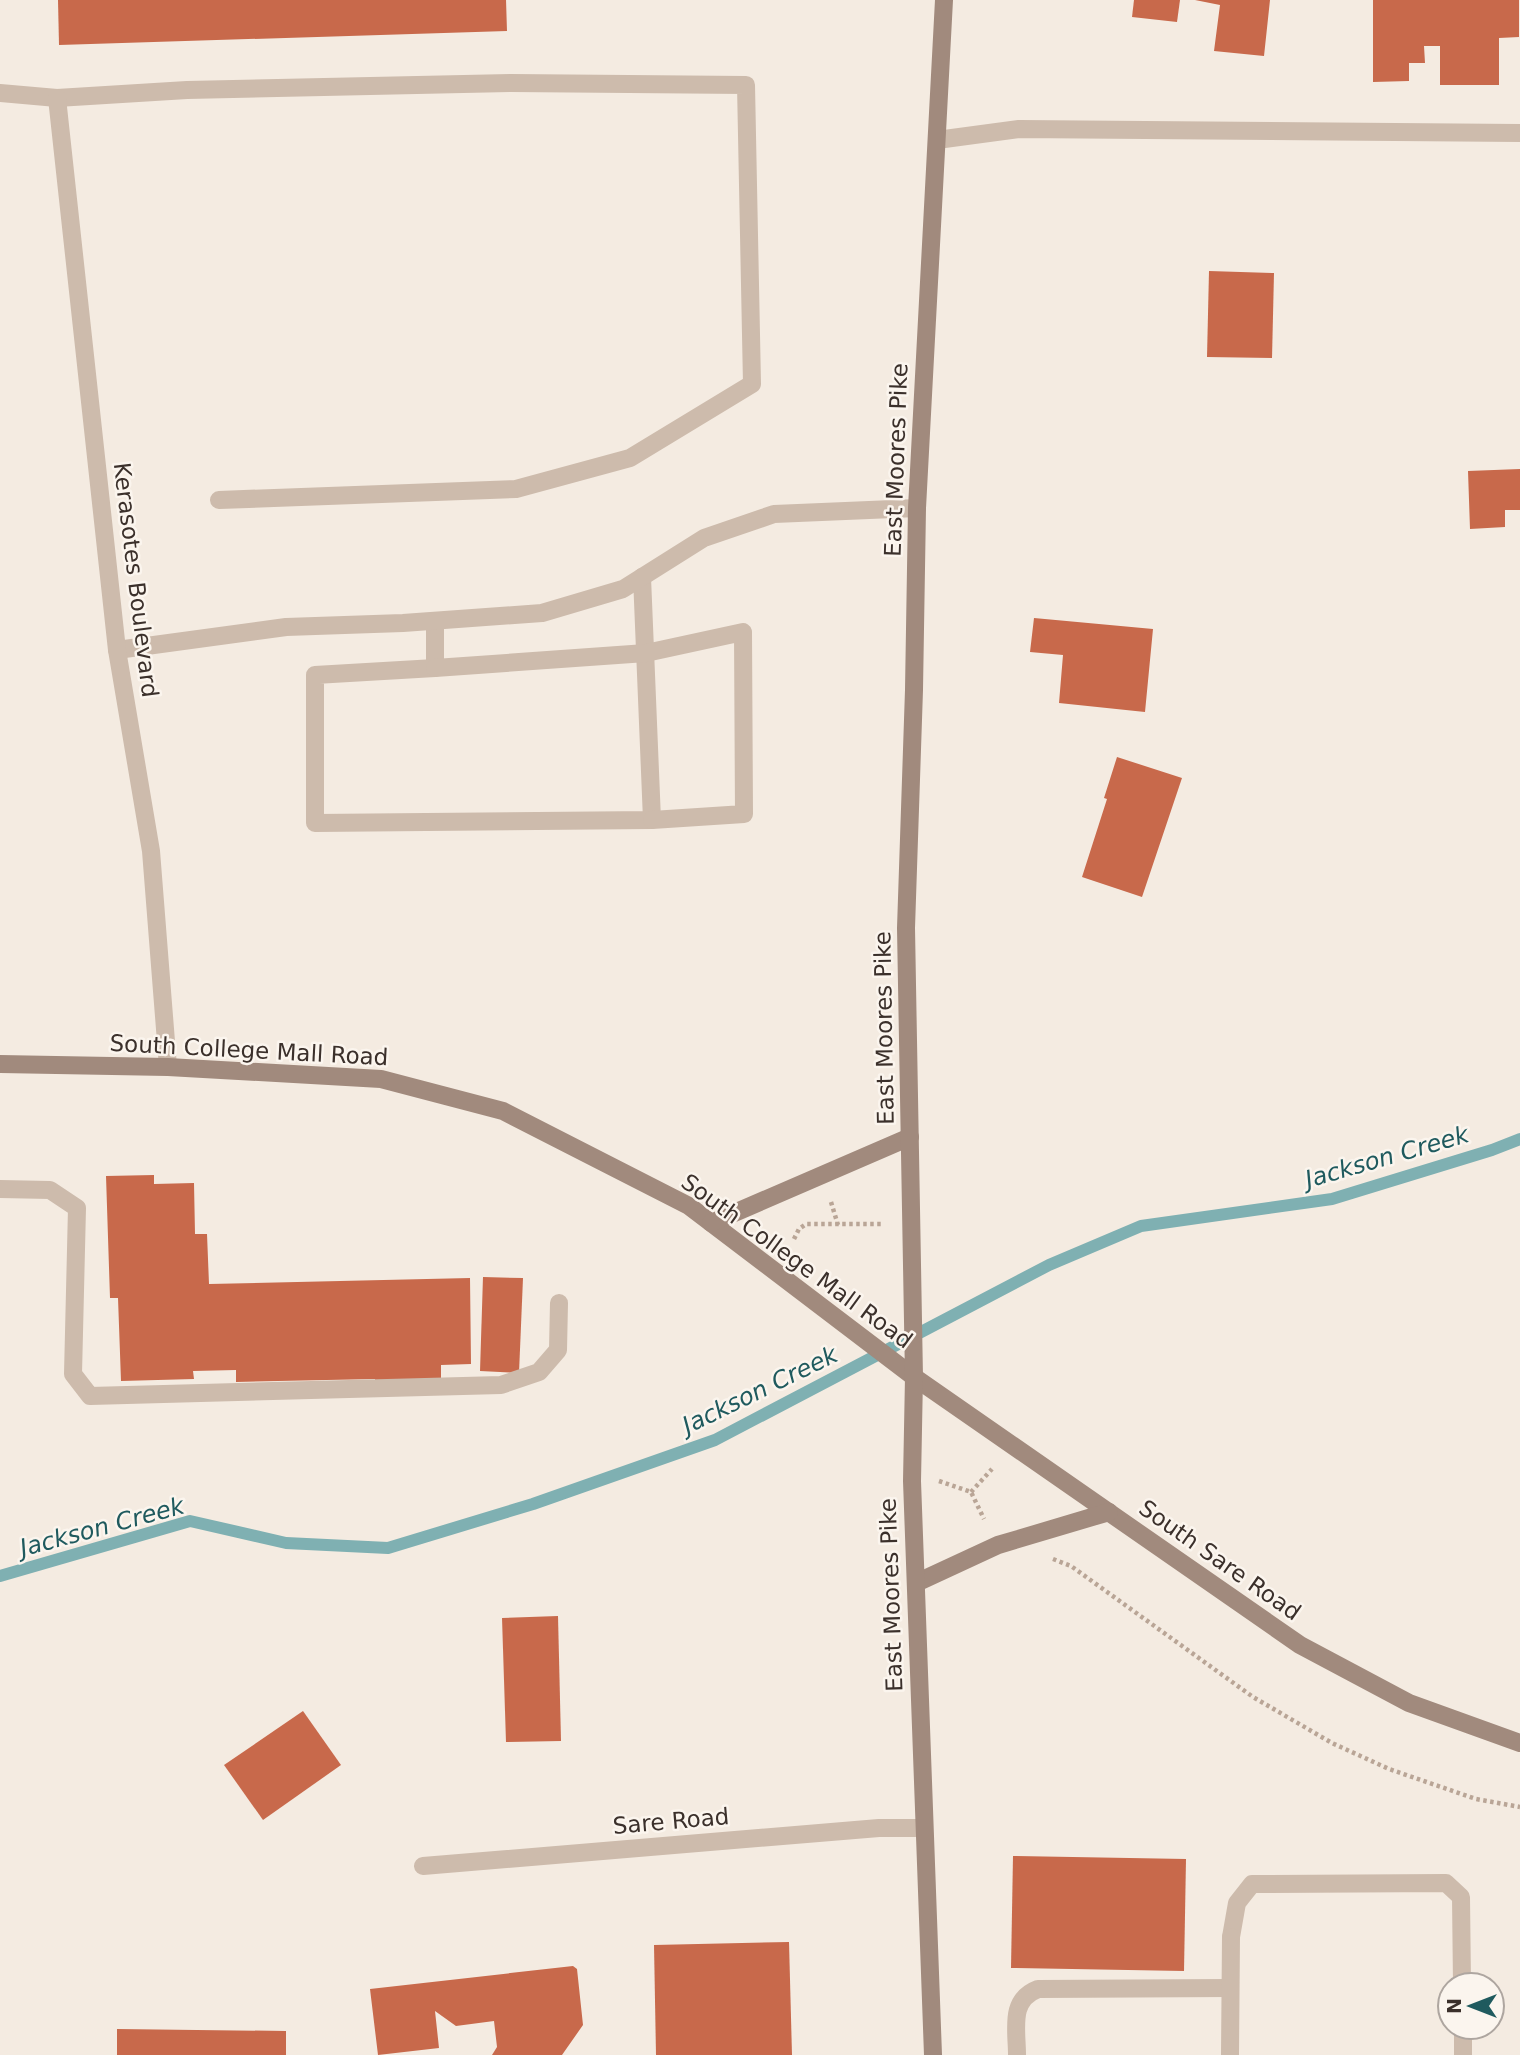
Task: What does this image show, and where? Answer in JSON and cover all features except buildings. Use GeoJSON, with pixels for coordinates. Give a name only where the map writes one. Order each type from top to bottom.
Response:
{"type":"FeatureCollection","features":[{"type":"Feature","properties":{"kind":"main road","name":"East Moores Pike"},"geometry":{"type":"LineString","coordinates":[[933,2055],[912,1481],[918,1384],[912,1268],[906,928],[917,508],[944,0]]}},
{"type":"Feature","properties":{"kind":"main road","name":"South College Mall Road"},"geometry":{"type":"LineString","coordinates":[[0,1064],[168,1067],[381,1079],[503,1111],[689,1206],[824,1308],[918,1384]]}},
{"type":"Feature","properties":{"kind":"main road"},"geometry":{"type":"LineString","coordinates":[[711,1223],[910,1137]]}},
{"type":"Feature","properties":{"kind":"main road","name":"South Sare Road"},"geometry":{"type":"LineString","coordinates":[[918,1384],[1300,1645],[1409,1703],[1520,1743]]}},
{"type":"Feature","properties":{"kind":"main road"},"geometry":{"type":"LineString","coordinates":[[916,1583],[998,1545],[1109,1512]]}},
{"type":"Feature","properties":{"kind":"street"},"geometry":{"type":"LineString","coordinates":[[0,93],[57,98],[187,90],[433,85],[746,85],[752,384],[631,458],[516,489],[219,500]]}},
{"type":"Feature","properties":{"kind":"street","name":"Kerasotes Boulevard"},"geometry":{"type":"LineString","coordinates":[[57,98],[117,650],[151,851],[168,1067]]}},
{"type":"Feature","properties":{"kind":"street"},"geometry":{"type":"LineString","coordinates":[[937,140],[1019,129],[1520,133]]}},
{"type":"Feature","properties":{"kind":"street"},"geometry":{"type":"LineString","coordinates":[[117,650],[286,627],[435,621],[542,613],[623,589],[704,538],[774,514],[917,508]]}},
{"type":"Feature","properties":{"kind":"street"},"geometry":{"type":"LineString","coordinates":[[642,577],[652,820]]}},
{"type":"Feature","properties":{"kind":"street"},"geometry":{"type":"LineString","coordinates":[[435,621],[435,668]]}},
{"type":"Feature","properties":{"kind":"street"},"geometry":{"type":"LineString","coordinates":[[743,632],[744,814],[652,820],[315,823],[315,675],[646,653],[743,632]]}},
{"type":"Feature","properties":{"kind":"street"},"geometry":{"type":"LineString","coordinates":[[0,1189],[50,1190],[77,1208],[74,1374],[90,1396],[501,1385],[539,1373],[558,1350],[559,1303]]}},
{"type":"Feature","properties":{"kind":"street","name":"Sare Road"},"geometry":{"type":"LineString","coordinates":[[423,1866],[866,1829],[923,1828]]}},
{"type":"Feature","properties":{"kind":"street"},"geometry":{"type":"LineString","coordinates":[[1230,2055],[1231,1937],[1237,1903],[1252,1884],[1446,1883],[1461,1897],[1462,1971]]}},
{"type":"Feature","properties":{"kind":"street"},"geometry":{"type":"LineString","coordinates":[[1017,2055],[1017,2007],[1026,1993],[1038,1989],[1230,1988]]}},
{"type":"Feature","properties":{"kind":"path"},"geometry":{"type":"LineString","coordinates":[[830,1199],[838,1225]]}},
{"type":"Feature","properties":{"kind":"path"},"geometry":{"type":"LineString","coordinates":[[794,1239],[799,1229],[806,1224],[881,1224]]}},
{"type":"Feature","properties":{"kind":"path"},"geometry":{"type":"LineString","coordinates":[[971,1492],[992,1469]]}},
{"type":"Feature","properties":{"kind":"path"},"geometry":{"type":"LineString","coordinates":[[942,1481],[971,1492],[985,1522]]}},
{"type":"Feature","properties":{"kind":"path"},"geometry":{"type":"LineString","coordinates":[[1046,1557],[1071,1566],[1253,1697],[1332,1743],[1402,1774],[1476,1799],[1520,1807]]}},
{"type":"Feature","properties":{"kind":"waterway","name":"Jackson Creek"},"geometry":{"type":"LineString","coordinates":[[0,1576],[190,1521],[286,1543],[388,1548],[533,1504],[715,1440],[1049,1265],[1141,1226],[1332,1199],[1520,1139]]}}]}
